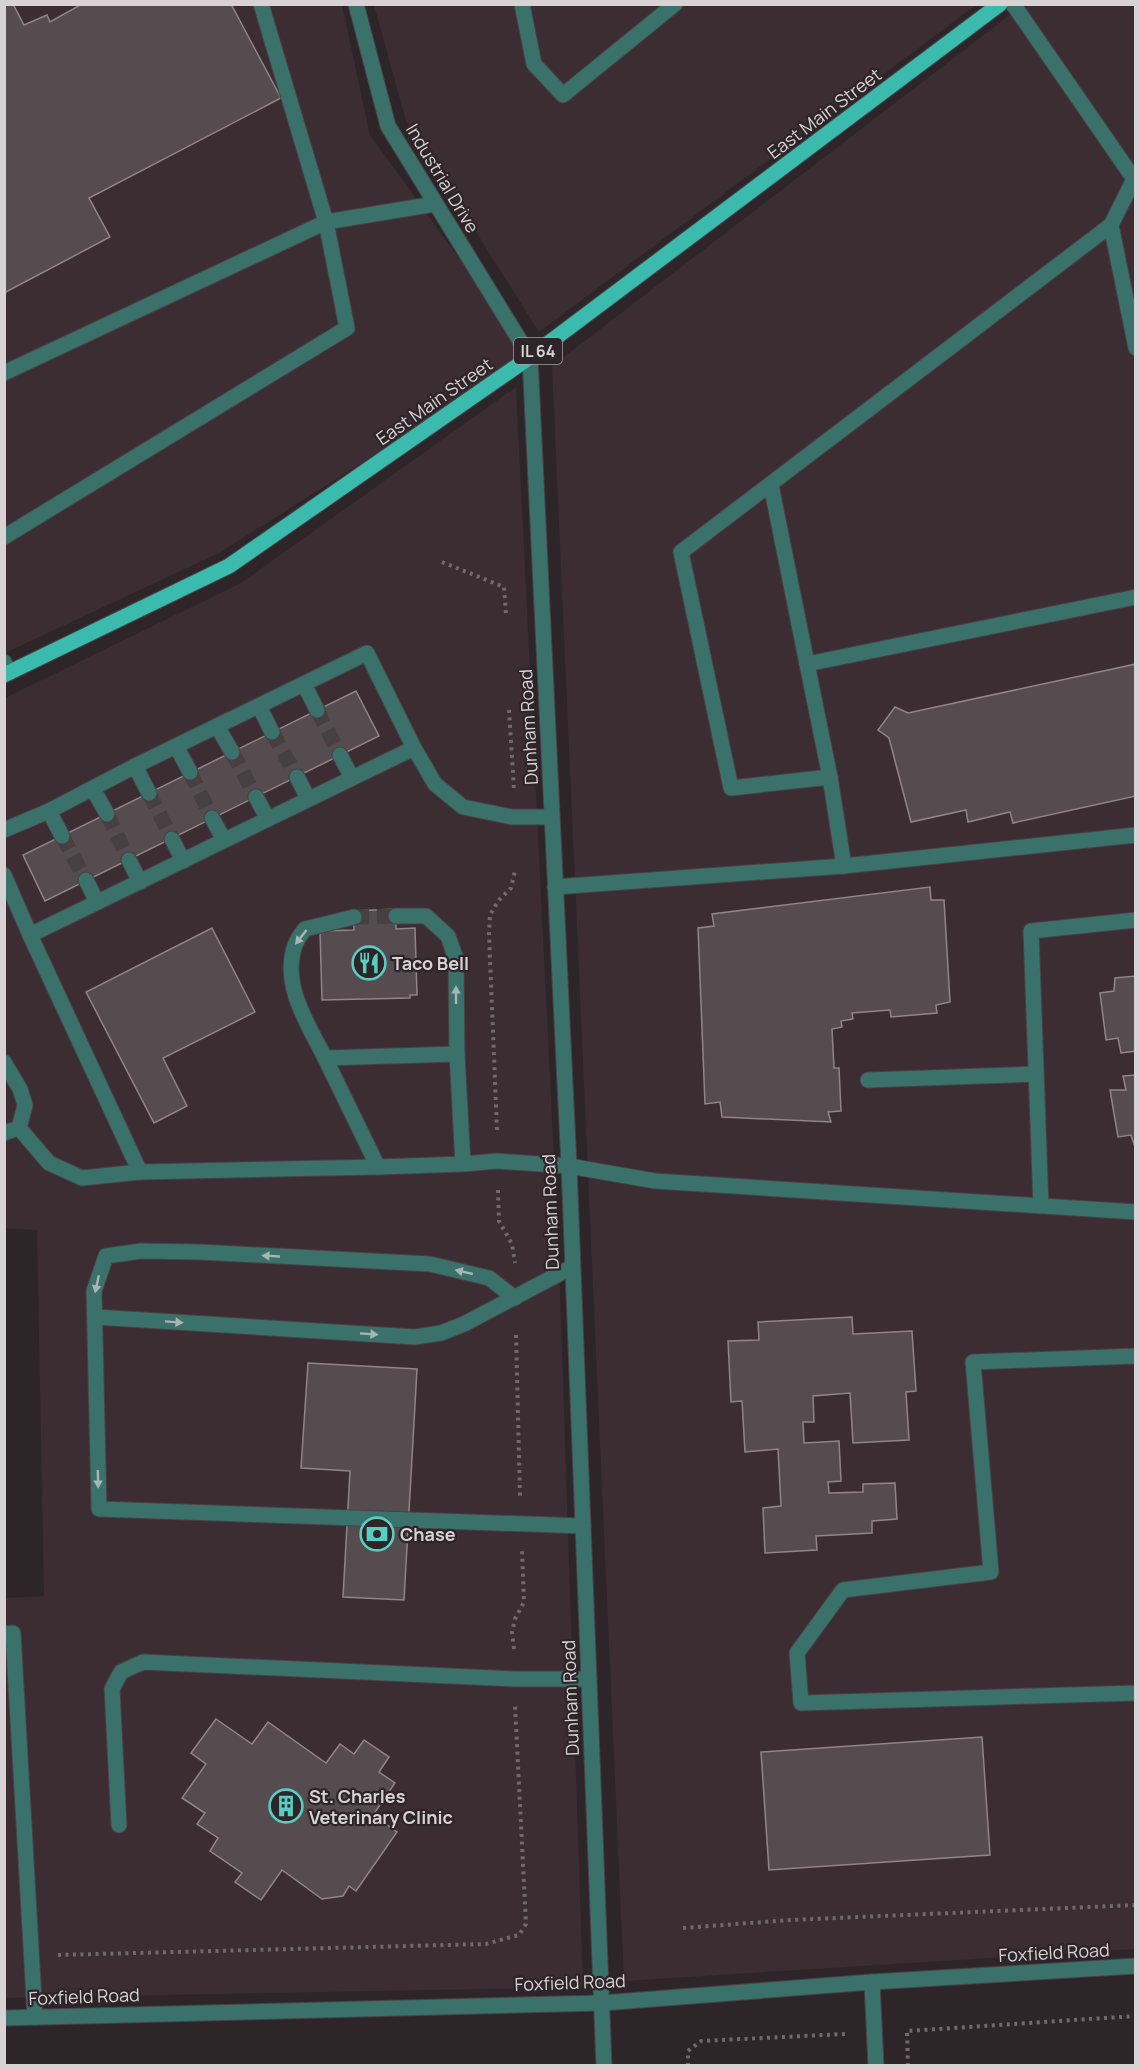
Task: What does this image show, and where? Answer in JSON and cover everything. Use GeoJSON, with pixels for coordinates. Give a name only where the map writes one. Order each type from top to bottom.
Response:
{"type":"FeatureCollection","features":[{"type":"Feature","properties":{"kind":"main road","name":"East Main Street"},"geometry":{"type":"LineString","coordinates":[[6,670],[229,566],[530,357],[1000,4]]}},
{"type":"Feature","properties":{"kind":"street"},"geometry":{"type":"LineString","coordinates":[[4,537],[347,328],[326,222],[261,4]]}},
{"type":"Feature","properties":{"kind":"street","name":"Industrial Drive"},"geometry":{"type":"LineString","coordinates":[[356,4],[388,126],[530,357]]}},
{"type":"Feature","properties":{"kind":"street"},"geometry":{"type":"LineString","coordinates":[[522,4],[534,64],[563,95],[675,4]]}},
{"type":"Feature","properties":{"kind":"street"},"geometry":{"type":"LineString","coordinates":[[830,777],[730,788],[681,552],[1111,225],[1135,179],[1013,4]]}},
{"type":"Feature","properties":{"kind":"street"},"geometry":{"type":"LineString","coordinates":[[4,373],[326,222],[435,204]]}},
{"type":"Feature","properties":{"kind":"street"},"geometry":{"type":"LineString","coordinates":[[1111,225],[1136,348]]}},
{"type":"Feature","properties":{"kind":"street","name":"Dunham Road"},"geometry":{"type":"LineString","coordinates":[[530,357],[569,1166],[604,2066]]}},
{"type":"Feature","properties":{"kind":"street"},"geometry":{"type":"LineString","coordinates":[[771,485],[830,777],[844,866]]}},
{"type":"Feature","properties":{"kind":"street"},"geometry":{"type":"LineString","coordinates":[[807,664],[1136,597]]}},
{"type":"Feature","properties":{"kind":"street"},"geometry":{"type":"LineString","coordinates":[[4,830],[49,811],[135,766],[367,653],[414,748],[435,784],[463,807],[512,817],[552,817]]}},
{"type":"Feature","properties":{"kind":"street"},"geometry":{"type":"LineString","coordinates":[[304,684],[317,710]]}},
{"type":"Feature","properties":{"kind":"street"},"geometry":{"type":"LineString","coordinates":[[259,706],[272,732]]}},
{"type":"Feature","properties":{"kind":"street"},"geometry":{"type":"LineString","coordinates":[[217,726],[232,752]]}},
{"type":"Feature","properties":{"kind":"street"},"geometry":{"type":"LineString","coordinates":[[176,746],[190,772]]}},
{"type":"Feature","properties":{"kind":"street"},"geometry":{"type":"LineString","coordinates":[[30,935],[414,748]]}},
{"type":"Feature","properties":{"kind":"street"},"geometry":{"type":"LineString","coordinates":[[340,755],[352,778]]}},
{"type":"Feature","properties":{"kind":"street"},"geometry":{"type":"LineString","coordinates":[[135,766],[148,793]]}},
{"type":"Feature","properties":{"kind":"street"},"geometry":{"type":"LineString","coordinates":[[297,777],[308,798]]}},
{"type":"Feature","properties":{"kind":"street"},"geometry":{"type":"LineString","coordinates":[[93,789],[107,814]]}},
{"type":"Feature","properties":{"kind":"street"},"geometry":{"type":"LineString","coordinates":[[256,797],[268,819]]}},
{"type":"Feature","properties":{"kind":"street"},"geometry":{"type":"LineString","coordinates":[[49,811],[62,836]]}},
{"type":"Feature","properties":{"kind":"street"},"geometry":{"type":"LineString","coordinates":[[212,818],[224,840]]}},
{"type":"Feature","properties":{"kind":"street"},"geometry":{"type":"LineString","coordinates":[[555,887],[844,866],[1136,836]]}},
{"type":"Feature","properties":{"kind":"street"},"geometry":{"type":"LineString","coordinates":[[172,838],[183,861]]}},
{"type":"Feature","properties":{"kind":"street"},"geometry":{"type":"LineString","coordinates":[[129,860],[140,882]]}},
{"type":"Feature","properties":{"kind":"street"},"geometry":{"type":"LineString","coordinates":[[4,876],[140,1172]]}},
{"type":"Feature","properties":{"kind":"street"},"geometry":{"type":"LineString","coordinates":[[86,880],[97,902]]}},
{"type":"Feature","properties":{"kind":"street"},"geometry":{"type":"LineString","coordinates":[[396,916],[426,916],[448,936],[456,960],[457,1054],[463,1164]]}},
{"type":"Feature","properties":{"kind":"street"},"geometry":{"type":"LineString","coordinates":[[354,917],[305,929],[295,944],[290,970],[297,1003],[378,1167]]}},
{"type":"Feature","properties":{"kind":"street"},"geometry":{"type":"LineString","coordinates":[[1041,1206],[1031,931],[1136,920]]}},
{"type":"Feature","properties":{"kind":"street"},"geometry":{"type":"LineString","coordinates":[[326,1058],[457,1054]]}},
{"type":"Feature","properties":{"kind":"street"},"geometry":{"type":"LineString","coordinates":[[4,1062],[20,1089],[25,1105],[12,1130],[49,1163],[82,1178],[140,1172],[378,1167],[497,1161],[569,1166],[655,1181],[1136,1212]]}},
{"type":"Feature","properties":{"kind":"street"},"geometry":{"type":"LineString","coordinates":[[868,1080],[1036,1074]]}},
{"type":"Feature","properties":{"kind":"street"},"geometry":{"type":"LineString","coordinates":[[515,1298],[489,1278],[430,1264],[200,1252],[141,1251],[106,1256],[94,1291],[99,1509],[583,1526]]}},
{"type":"Feature","properties":{"kind":"street"},"geometry":{"type":"LineString","coordinates":[[95,1317],[415,1336],[441,1333],[464,1324],[572,1266]]}},
{"type":"Feature","properties":{"kind":"street"},"geometry":{"type":"LineString","coordinates":[[1136,1356],[973,1362],[991,1572],[843,1590],[797,1653],[801,1703],[1136,1693]]}},
{"type":"Feature","properties":{"kind":"street"},"geometry":{"type":"LineString","coordinates":[[4,1634],[13,1633],[36,2017]]}},
{"type":"Feature","properties":{"kind":"street"},"geometry":{"type":"LineString","coordinates":[[118,1825],[112,1689],[122,1672],[144,1662],[514,1679],[589,1679]]}},
{"type":"Feature","properties":{"kind":"street","name":"Foxfield Road"},"geometry":{"type":"LineString","coordinates":[[4,2018],[602,2002],[1136,1966]]}},
{"type":"Feature","properties":{"kind":"street"},"geometry":{"type":"LineString","coordinates":[[872,1982],[876,2066]]}},
{"type":"Feature","properties":{"kind":"path"},"geometry":{"type":"LineString","coordinates":[[442,562],[504,587],[506,614]]}},
{"type":"Feature","properties":{"kind":"path"},"geometry":{"type":"LineString","coordinates":[[509,710],[514,789]]}},
{"type":"Feature","properties":{"kind":"path"},"geometry":{"type":"LineString","coordinates":[[497,1130],[490,915],[498,901],[511,888],[515,871]]}},
{"type":"Feature","properties":{"kind":"path"},"geometry":{"type":"LineString","coordinates":[[498,1190],[499,1221],[512,1244],[515,1263]]}},
{"type":"Feature","properties":{"kind":"path"},"geometry":{"type":"LineString","coordinates":[[516,1335],[520,1496]]}},
{"type":"Feature","properties":{"kind":"path"},"geometry":{"type":"LineString","coordinates":[[514,1649],[512,1632],[514,1619],[524,1602],[522,1545]]}},
{"type":"Feature","properties":{"kind":"path"},"geometry":{"type":"LineString","coordinates":[[53,1956],[486,1944],[519,1935],[526,1924],[515,1698]]}},
{"type":"Feature","properties":{"kind":"path"},"geometry":{"type":"LineString","coordinates":[[683,1928],[790,1920],[1136,1905]]}},
{"type":"Feature","properties":{"kind":"path"},"geometry":{"type":"LineString","coordinates":[[908,2066],[907,2031],[1136,2016]]}},
{"type":"Feature","properties":{"kind":"path"},"geometry":{"type":"LineString","coordinates":[[688,2066],[688,2051],[701,2042],[844,2034]]}},
{"type":"Feature","properties":{"kind":"shaded area"},"geometry":{"type":"Polygon","coordinates":[[[4,5],[342,5],[370,135],[530,357],[219,553],[5,653],[4,5]]]}},
{"type":"Feature","properties":{"kind":"shaded area"},"geometry":{"type":"Polygon","coordinates":[[[374,5],[976,5],[539,332],[406,121],[374,5]]]}},
{"type":"Feature","properties":{"kind":"shaded area"},"geometry":{"type":"Polygon","coordinates":[[[1023,5],[1135,5],[1135,1949],[624,1981],[552,366],[1023,5]]]}},
{"type":"Feature","properties":{"kind":"shaded area"},"geometry":{"type":"Polygon","coordinates":[[[516,387],[559,1261],[583,1987],[5,1998],[4,1598],[44,1596],[37,1230],[4,1228],[5,698],[241,583],[516,387]]]}},
{"type":"Feature","properties":{"kind":"building"},"geometry":{"type":"Polygon","coordinates":[[[4,4],[13,4],[24,25],[47,15],[50,22],[82,4],[231,4],[281,98],[89,198],[110,237],[4,293],[4,4]]]}},
{"type":"Feature","properties":{"kind":"building"},"geometry":{"type":"Polygon","coordinates":[[[1136,664],[1136,796],[1013,823],[1010,812],[968,822],[966,810],[911,822],[889,738],[878,730],[895,707],[908,713],[1136,664]]]}},
{"type":"Feature","properties":{"kind":"building"},"geometry":{"type":"Polygon","coordinates":[[[356,691],[379,736],[45,901],[23,855],[356,691]]]}},
{"type":"Feature","properties":{"kind":"building"},"geometry":{"type":"Polygon","coordinates":[[[930,887],[931,900],[944,900],[950,1002],[936,1005],[937,1013],[891,1017],[890,1010],[852,1013],[853,1019],[841,1021],[842,1027],[832,1029],[834,1068],[839,1068],[841,1111],[828,1112],[831,1122],[722,1117],[720,1102],[705,1104],[698,928],[714,926],[712,914],[930,887]]]}},
{"type":"Feature","properties":{"kind":"building","name":"Taco Bell"},"geometry":{"type":"Polygon","coordinates":[[[396,909],[396,929],[415,928],[417,995],[410,995],[410,998],[322,1000],[320,931],[354,930],[353,911],[396,909]]]}},
{"type":"Feature","properties":{"kind":"building"},"geometry":{"type":"Polygon","coordinates":[[[212,928],[255,1012],[163,1058],[187,1106],[154,1123],[86,992],[212,928]]]}},
{"type":"Feature","properties":{"kind":"building"},"geometry":{"type":"Polygon","coordinates":[[[1136,976],[1136,1051],[1121,1053],[1118,1038],[1106,1040],[1100,993],[1114,991],[1115,978],[1136,976]]]}},
{"type":"Feature","properties":{"kind":"building"},"geometry":{"type":"Polygon","coordinates":[[[1136,1075],[1136,1150],[1131,1135],[1118,1137],[1110,1090],[1126,1090],[1123,1076],[1136,1075]]]}},
{"type":"Feature","properties":{"kind":"building"},"geometry":{"type":"Polygon","coordinates":[[[852,1317],[853,1334],[912,1331],[916,1391],[906,1392],[909,1440],[853,1443],[850,1393],[813,1396],[814,1422],[803,1422],[804,1443],[839,1441],[841,1481],[828,1482],[829,1493],[863,1492],[863,1484],[895,1483],[897,1519],[872,1521],[872,1533],[816,1536],[817,1550],[765,1553],[763,1508],[781,1506],[778,1449],[745,1452],[742,1401],[731,1402],[728,1341],[759,1340],[758,1322],[852,1317]]]}},
{"type":"Feature","properties":{"kind":"building","name":"Chase"},"geometry":{"type":"Polygon","coordinates":[[[308,1363],[417,1369],[404,1600],[343,1597],[350,1471],[301,1468],[308,1363]]]}},
{"type":"Feature","properties":{"kind":"building","name":"St. Charles Veterinary Clinic"},"geometry":{"type":"Polygon","coordinates":[[[216,1719],[252,1744],[268,1722],[326,1763],[340,1744],[354,1754],[364,1740],[389,1757],[379,1772],[395,1783],[373,1815],[397,1832],[356,1891],[349,1886],[343,1896],[322,1899],[282,1870],[261,1900],[235,1882],[242,1873],[210,1851],[218,1838],[197,1824],[205,1813],[182,1798],[206,1764],[191,1753],[216,1719]]]}},
{"type":"Feature","properties":{"kind":"building"},"geometry":{"type":"Polygon","coordinates":[[[982,1737],[990,1855],[769,1870],[761,1752],[982,1737]]]}},
{"type":"Feature","properties":{"kind":"tunnel"},"geometry":{"type":"LineString","coordinates":[[317,710],[340,755]]}},
{"type":"Feature","properties":{"kind":"tunnel"},"geometry":{"type":"LineString","coordinates":[[272,732],[297,777]]}},
{"type":"Feature","properties":{"kind":"tunnel"},"geometry":{"type":"LineString","coordinates":[[232,752],[256,797]]}},
{"type":"Feature","properties":{"kind":"tunnel"},"geometry":{"type":"LineString","coordinates":[[190,772],[212,818]]}},
{"type":"Feature","properties":{"kind":"tunnel"},"geometry":{"type":"LineString","coordinates":[[149,793],[172,839]]}},
{"type":"Feature","properties":{"kind":"tunnel"},"geometry":{"type":"LineString","coordinates":[[107,814],[129,860]]}},
{"type":"Feature","properties":{"kind":"tunnel"},"geometry":{"type":"LineString","coordinates":[[62,836],[86,880]]}},
{"type":"Feature","properties":{"kind":"tunnel"},"geometry":{"type":"LineString","coordinates":[[354,917],[396,916]]}},
{"type":"Feature","properties":{"kind":"place","name":"Taco Bell"},"geometry":{"type":"Point","coordinates":[369,963]}},
{"type":"Feature","properties":{"kind":"place","name":"Chase"},"geometry":{"type":"Point","coordinates":[377,1534]}},
{"type":"Feature","properties":{"kind":"place","name":"St. Charles Veterinary Clinic"},"geometry":{"type":"Point","coordinates":[286,1806]}}]}
